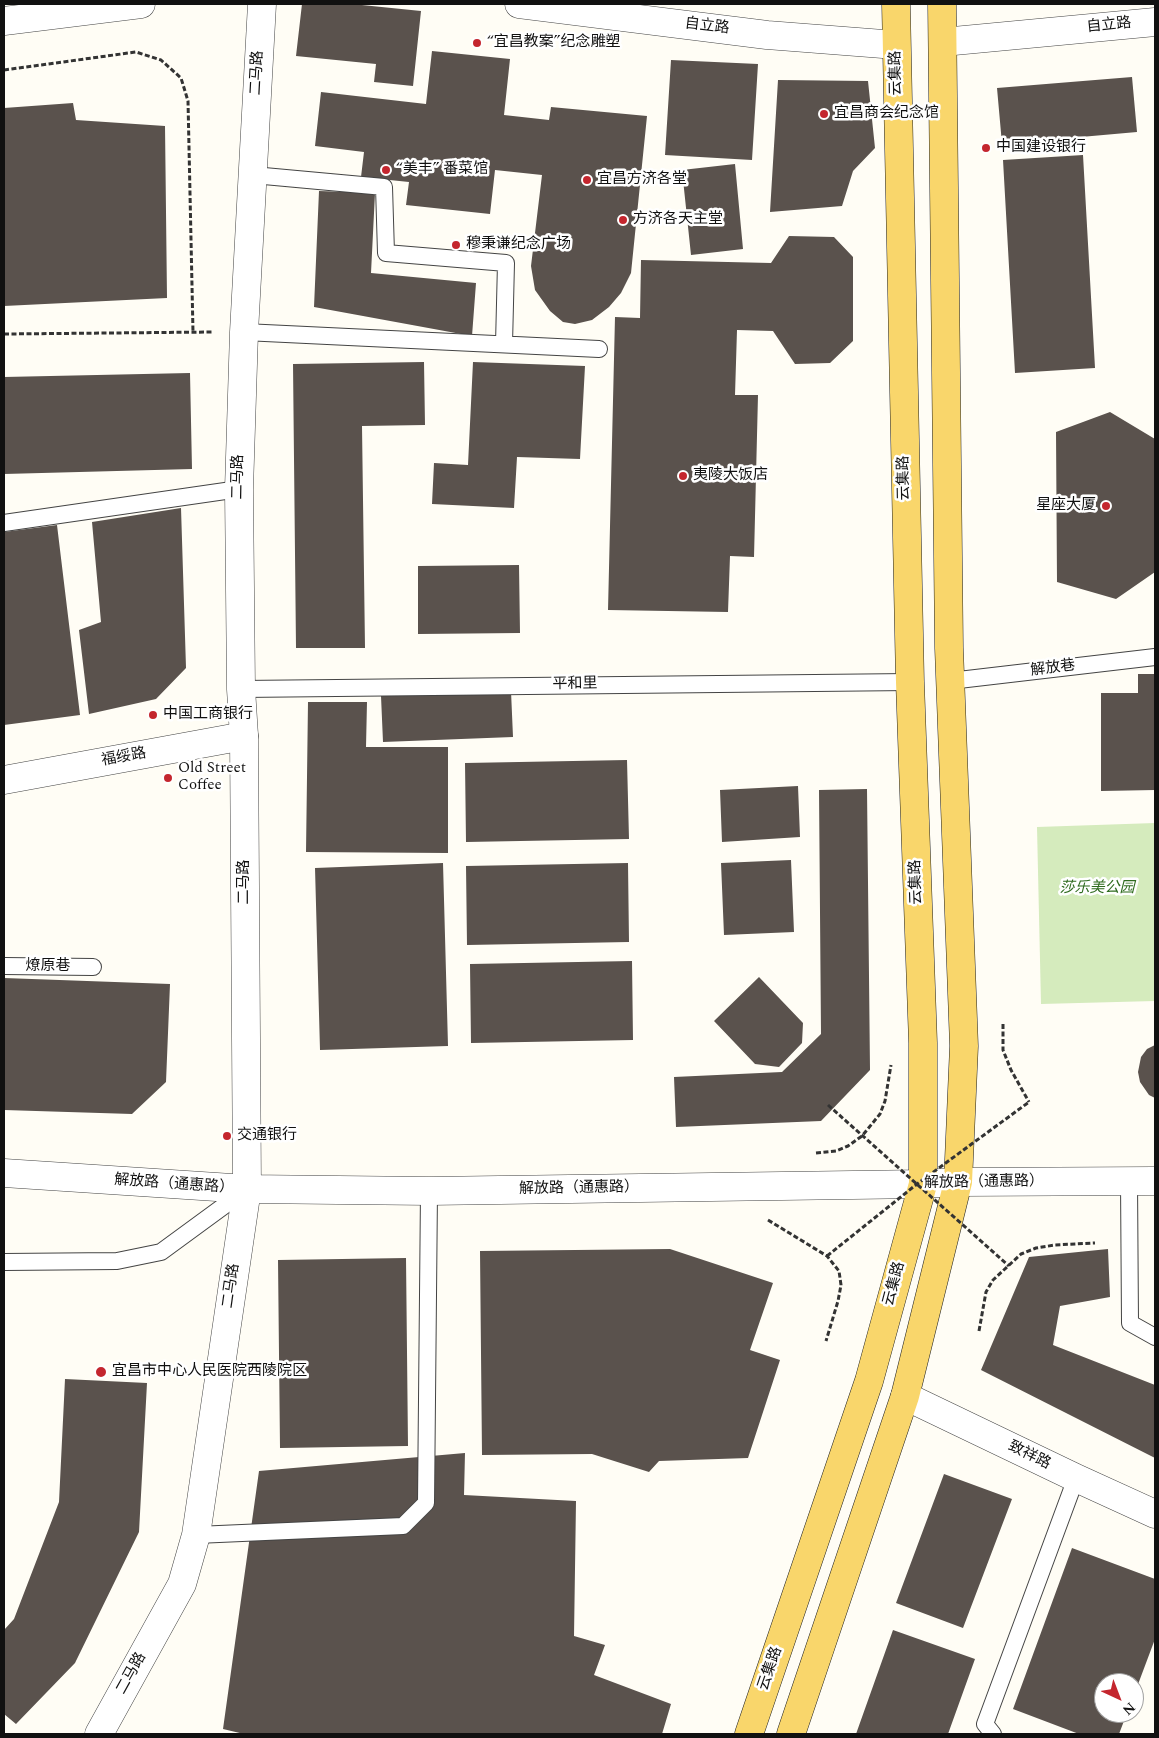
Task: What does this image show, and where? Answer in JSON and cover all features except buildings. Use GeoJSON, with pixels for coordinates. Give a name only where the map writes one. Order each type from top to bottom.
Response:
{"type":"FeatureCollection","features":[{"type":"Feature","properties":{"kind":"main road","name":"云集路"},"geometry":{"type":"LineString","coordinates":[[749,1734],[869,1380],[920,1184],[923,1043],[910,682],[896,4]]}},
{"type":"Feature","properties":{"kind":"main road"},"geometry":{"type":"LineString","coordinates":[[791,1734],[905,1396],[958,1182],[964,1046],[950,681],[942,4]]}},
{"type":"Feature","properties":{"kind":"street"},"geometry":{"type":"LineString","coordinates":[[4,21],[142,4]]}},
{"type":"Feature","properties":{"kind":"street","name":"二马路"},"geometry":{"type":"LineString","coordinates":[[99,1734],[182,1584],[196,1535],[246,1189],[244,736],[241,689],[239,489],[244,332],[262,4]]}},
{"type":"Feature","properties":{"kind":"street","name":"自立路"},"geometry":{"type":"LineString","coordinates":[[519,4],[767,35],[896,45]]}},
{"type":"Feature","properties":{"kind":"street","name":"自立路"},"geometry":{"type":"LineString","coordinates":[[943,42],[1155,22]]}},
{"type":"Feature","properties":{"kind":"street","name":"福绥路"},"geometry":{"type":"LineString","coordinates":[[4,780],[244,736]]}},
{"type":"Feature","properties":{"kind":"street","name":"解放路（通惠路）"},"geometry":{"type":"LineString","coordinates":[[4,1173],[246,1189],[430,1191],[958,1182],[1142,1181]]}},
{"type":"Feature","properties":{"kind":"street","name":"致祥路"},"geometry":{"type":"LineString","coordinates":[[905,1396],[1155,1514]]}},
{"type":"Feature","properties":{"kind":"lane"},"geometry":{"type":"LineString","coordinates":[[253,175],[384,187],[386,253],[506,262],[504,344]]}},
{"type":"Feature","properties":{"kind":"lane"},"geometry":{"type":"LineString","coordinates":[[244,332],[599,349]]}},
{"type":"Feature","properties":{"kind":"lane"},"geometry":{"type":"LineString","coordinates":[[4,523],[239,489]]}},
{"type":"Feature","properties":{"kind":"lane","name":"解放巷"},"geometry":{"type":"LineString","coordinates":[[950,681],[1155,657]]}},
{"type":"Feature","properties":{"kind":"lane","name":"平和里"},"geometry":{"type":"LineString","coordinates":[[241,689],[910,682]]}},
{"type":"Feature","properties":{"kind":"lane","name":"燎原巷"},"geometry":{"type":"LineString","coordinates":[[4,966],[93,967]]}},
{"type":"Feature","properties":{"kind":"lane"},"geometry":{"type":"LineString","coordinates":[[1142,1181],[1130,1323],[1155,1338]]}},
{"type":"Feature","properties":{"kind":"lane"},"geometry":{"type":"LineString","coordinates":[[4,1262],[116,1261],[161,1252],[246,1189]]}},
{"type":"Feature","properties":{"kind":"lane"},"geometry":{"type":"LineString","coordinates":[[196,1535],[403,1526],[426,1503],[430,1191]]}},
{"type":"Feature","properties":{"kind":"lane"},"geometry":{"type":"LineString","coordinates":[[993,1734],[985,1724],[1076,1478]]}},
{"type":"Feature","properties":{"kind":"path"},"geometry":{"type":"LineString","coordinates":[[4,70],[136,52],[161,60],[181,78],[188,101],[193,332]]}},
{"type":"Feature","properties":{"kind":"path"},"geometry":{"type":"LineString","coordinates":[[4,334],[244,332]]}},
{"type":"Feature","properties":{"kind":"path"},"geometry":{"type":"LineString","coordinates":[[827,1256],[1029,1102],[1004,1050],[1003,1024]]}},
{"type":"Feature","properties":{"kind":"path"},"geometry":{"type":"LineString","coordinates":[[806,1154],[836,1151],[848,1146],[862,1136],[880,1114],[885,1101],[892,1058]]}},
{"type":"Feature","properties":{"kind":"path"},"geometry":{"type":"LineString","coordinates":[[828,1105],[920,1184],[1009,1266]]}},
{"type":"Feature","properties":{"kind":"path"},"geometry":{"type":"LineString","coordinates":[[768,1220],[827,1256],[839,1271],[841,1285],[826,1341]]}},
{"type":"Feature","properties":{"kind":"path"},"geometry":{"type":"LineString","coordinates":[[979,1331],[986,1292],[993,1280],[1021,1254],[1036,1248],[1055,1245],[1095,1243]]}},
{"type":"Feature","properties":{"kind":"green space","name":"莎乐美公园"},"geometry":{"type":"Polygon","coordinates":[[[1155,823],[1155,1001],[1041,1004],[1037,827],[1155,823]]]}},
{"type":"Feature","properties":{"kind":"place","name":"“宜昌教案”纪念雕塑"},"geometry":{"type":"Point","coordinates":[477,43]}},
{"type":"Feature","properties":{"kind":"place","name":"宜昌商会纪念馆"},"geometry":{"type":"Point","coordinates":[824,114]}},
{"type":"Feature","properties":{"kind":"place","name":"中国建设银行"},"geometry":{"type":"Point","coordinates":[986,148]}},
{"type":"Feature","properties":{"kind":"place","name":"“美丰” 番菜馆"},"geometry":{"type":"Point","coordinates":[386,170]}},
{"type":"Feature","properties":{"kind":"place","name":"宜昌方济各堂"},"geometry":{"type":"Point","coordinates":[587,180]}},
{"type":"Feature","properties":{"kind":"place","name":"方济各天主堂"},"geometry":{"type":"Point","coordinates":[623,220]}},
{"type":"Feature","properties":{"kind":"place","name":"穆秉谦纪念广场"},"geometry":{"type":"Point","coordinates":[456,245]}},
{"type":"Feature","properties":{"kind":"place","name":"夷陵大饭店"},"geometry":{"type":"Point","coordinates":[683,476]}},
{"type":"Feature","properties":{"kind":"place","name":"星座大厦"},"geometry":{"type":"Point","coordinates":[1106,506]}},
{"type":"Feature","properties":{"kind":"place","name":"中国工商银行"},"geometry":{"type":"Point","coordinates":[153,715]}},
{"type":"Feature","properties":{"kind":"place","name":"Old Street Coffee"},"geometry":{"type":"Point","coordinates":[168,778]}},
{"type":"Feature","properties":{"kind":"place","name":"交通银行"},"geometry":{"type":"Point","coordinates":[227,1136]}},
{"type":"Feature","properties":{"kind":"place","name":"宜昌市中心人民医院西陵院区"},"geometry":{"type":"Point","coordinates":[101,1372]}}]}
